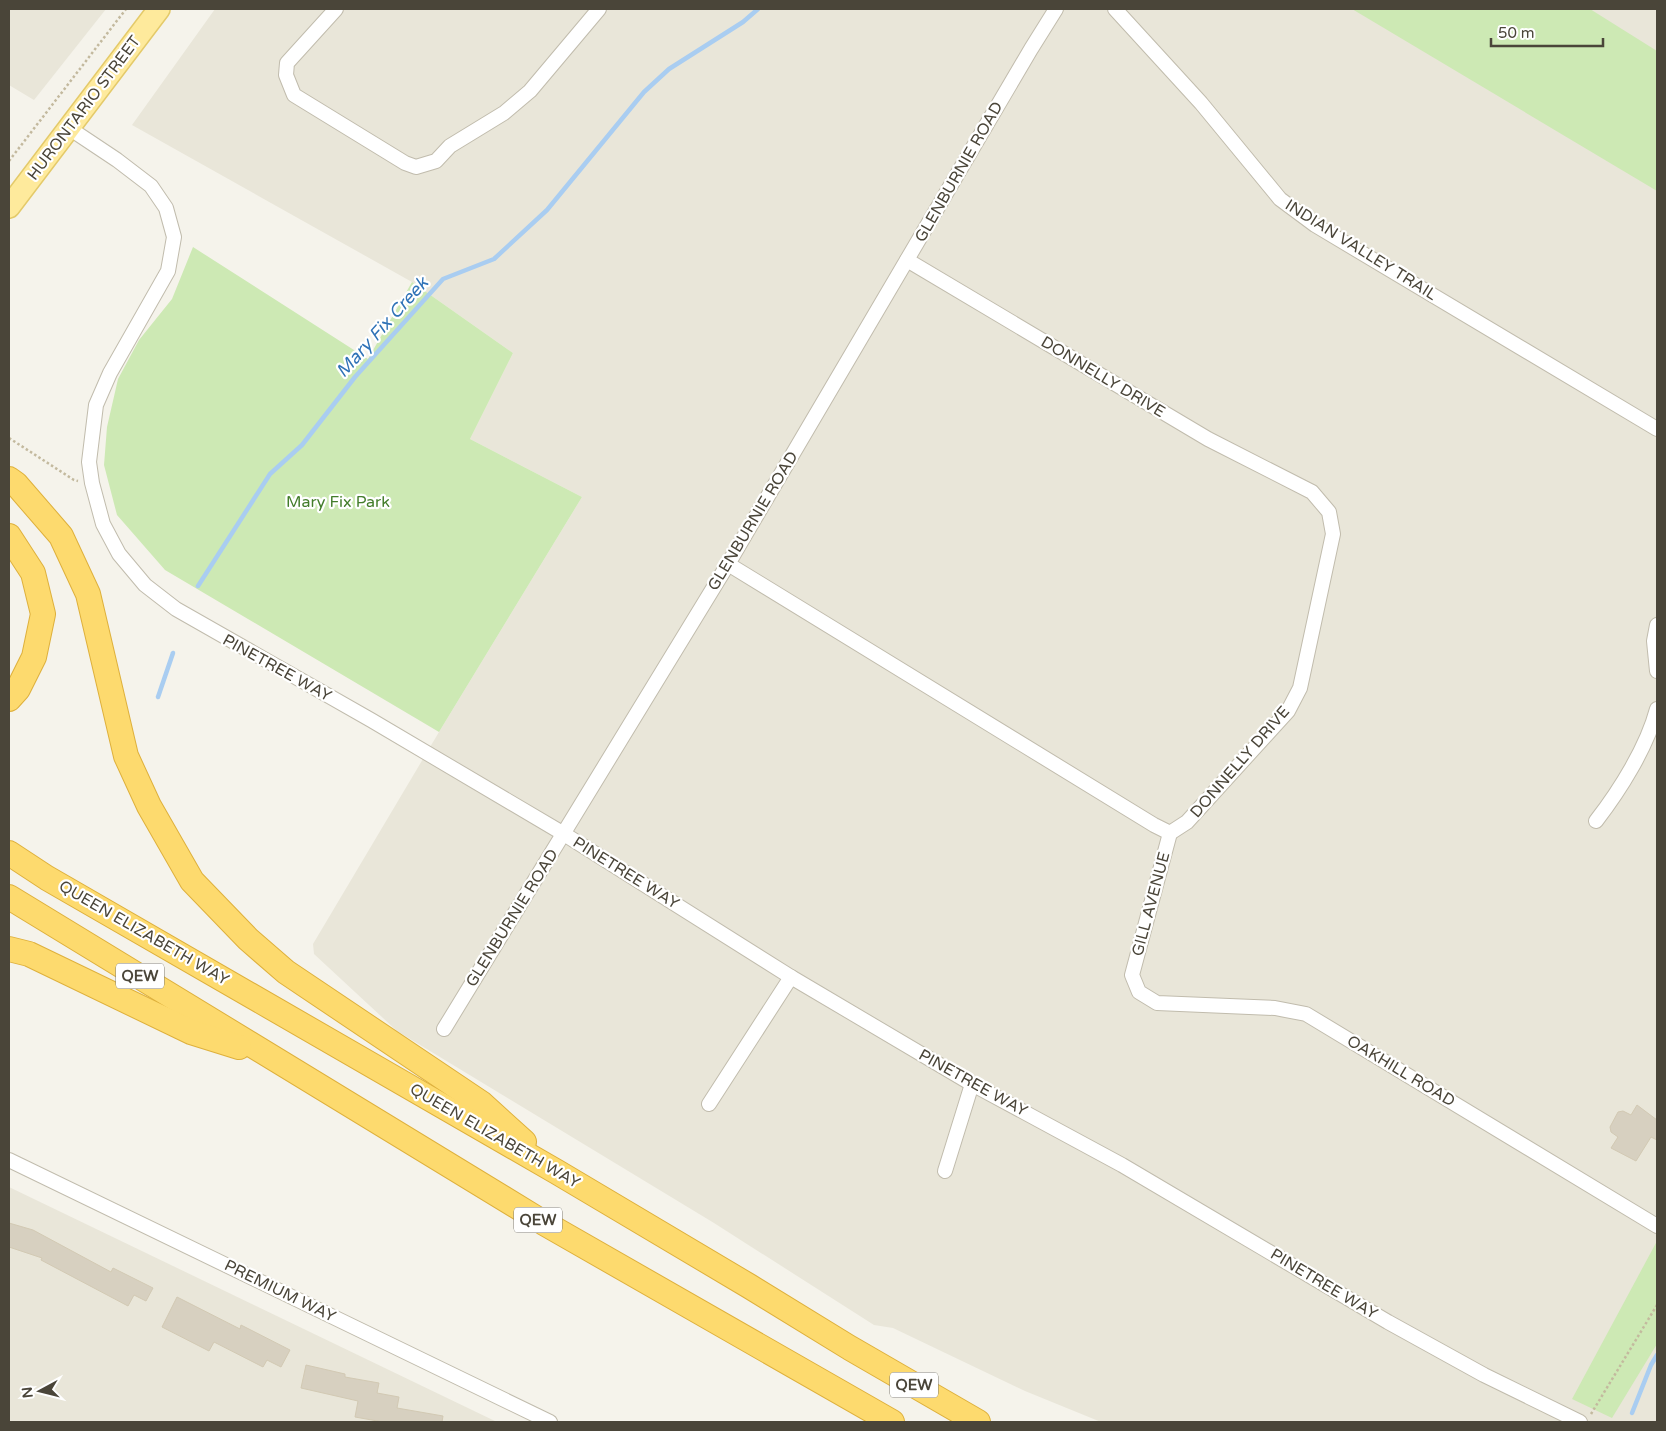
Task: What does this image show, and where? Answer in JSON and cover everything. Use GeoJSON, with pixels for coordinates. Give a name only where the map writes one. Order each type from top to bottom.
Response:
{"type":"FeatureCollection","features":[{"type":"Feature","properties":{"kind":"highway"},"geometry":{"type":"LineString","coordinates":[[9,480],[16,484],[61,536],[88,594],[126,756],[149,806],[192,881],[248,939],[286,972],[481,1103],[557,1172]]}},
{"type":"Feature","properties":{"kind":"highway"},"geometry":{"type":"LineString","coordinates":[[9,536],[33,573],[43,614],[34,657],[18,689],[9,699]]}},
{"type":"Feature","properties":{"kind":"highway","name":"QUEEN ELIZABETH WAY"},"geometry":{"type":"LineString","coordinates":[[9,853],[56,883],[557,1172],[850,1348],[978,1422]]}},
{"type":"Feature","properties":{"kind":"highway","name":"QEW"},"geometry":{"type":"LineString","coordinates":[[9,896],[544,1223],[892,1422]]}},
{"type":"Feature","properties":{"kind":"highway"},"geometry":{"type":"LineString","coordinates":[[9,949],[29,954],[191,1032],[271,1057]]}},
{"type":"Feature","properties":{"kind":"main road","name":"HURONTARIO STREET"},"geometry":{"type":"LineString","coordinates":[[9,207],[159,9]]}},
{"type":"Feature","properties":{"kind":"street"},"geometry":{"type":"LineString","coordinates":[[336,9],[287,63],[286,75],[294,95],[405,163],[416,167],[436,161],[450,146],[504,113],[530,91],[599,9]]}},
{"type":"Feature","properties":{"kind":"street","name":"GLENBURNIE ROAD"},"geometry":{"type":"LineString","coordinates":[[444,1028],[728,564],[1056,9]]}},
{"type":"Feature","properties":{"kind":"street","name":"INDIAN VALLEY TRAIL"},"geometry":{"type":"LineString","coordinates":[[1116,9],[1201,103],[1280,199],[1315,225],[1657,430]]}},
{"type":"Feature","properties":{"kind":"street","name":"PINETREE WAY"},"geometry":{"type":"LineString","coordinates":[[69,128],[117,160],[151,186],[166,208],[174,237],[168,271],[110,373],[96,406],[89,462],[92,483],[103,524],[119,554],[145,585],[176,609],[371,720],[564,834],[791,977],[972,1084],[1122,1164],[1397,1327],[1484,1375],[1585,1419]]}},
{"type":"Feature","properties":{"kind":"street","name":"DONNELLY DRIVE"},"geometry":{"type":"LineString","coordinates":[[907,260],[1208,439],[1312,492],[1329,512],[1333,534],[1300,688],[1288,711],[1187,822],[1170,833]]}},
{"type":"Feature","properties":{"kind":"street"},"geometry":{"type":"LineString","coordinates":[[728,564],[1170,833]]}},
{"type":"Feature","properties":{"kind":"street"},"geometry":{"type":"LineString","coordinates":[[1657,625],[1654,641],[1657,671]]}},
{"type":"Feature","properties":{"kind":"street"},"geometry":{"type":"LineString","coordinates":[[1596,821],[1616,795],[1652,726],[1657,709]]}},
{"type":"Feature","properties":{"kind":"street","name":"GILL AVENUE"},"geometry":{"type":"LineString","coordinates":[[1132,975],[1170,833]]}},
{"type":"Feature","properties":{"kind":"street","name":"OAKHILL ROAD"},"geometry":{"type":"LineString","coordinates":[[1132,975],[1138,992],[1157,1003],[1275,1008],[1306,1014],[1657,1226]]}},
{"type":"Feature","properties":{"kind":"street"},"geometry":{"type":"LineString","coordinates":[[710,1104],[791,977]]}},
{"type":"Feature","properties":{"kind":"street"},"geometry":{"type":"LineString","coordinates":[[945,1171],[972,1084]]}},
{"type":"Feature","properties":{"kind":"street","name":"PREMIUM WAY"},"geometry":{"type":"LineString","coordinates":[[9,1160],[550,1422]]}},
{"type":"Feature","properties":{"kind":"path"},"geometry":{"type":"LineString","coordinates":[[9,161],[126,9]]}},
{"type":"Feature","properties":{"kind":"path"},"geometry":{"type":"LineString","coordinates":[[9,438],[74,480],[92,483]]}},
{"type":"Feature","properties":{"kind":"path"},"geometry":{"type":"LineString","coordinates":[[1585,1419],[1657,1305]]}},
{"type":"Feature","properties":{"kind":"shaded area"},"geometry":{"type":"Polygon","coordinates":[[[9,9],[106,9],[34,100],[9,85],[9,9]]]}},
{"type":"Feature","properties":{"kind":"shaded area"},"geometry":{"type":"Polygon","coordinates":[[[215,9],[1657,9],[1657,1422],[1101,1422],[1025,1391],[893,1328],[874,1325],[714,1223],[397,1031],[314,954],[313,944],[582,497],[470,439],[513,353],[412,282],[132,125],[215,9]]]}},
{"type":"Feature","properties":{"kind":"shaded area"},"geometry":{"type":"Polygon","coordinates":[[[9,1187],[497,1422],[9,1422],[9,1187]]]}},
{"type":"Feature","properties":{"kind":"green space"},"geometry":{"type":"Polygon","coordinates":[[[1352,9],[1590,9],[1657,51],[1657,191],[1352,9]]]}},
{"type":"Feature","properties":{"kind":"green space","name":"Mary Fix Park"},"geometry":{"type":"Polygon","coordinates":[[[193,247],[368,359],[412,282],[513,353],[470,439],[582,497],[439,732],[165,570],[117,515],[104,465],[107,427],[118,379],[139,340],[172,299],[193,247]]]}},
{"type":"Feature","properties":{"kind":"green space"},"geometry":{"type":"Polygon","coordinates":[[[1657,1241],[1657,1344],[1612,1418],[1572,1399],[1657,1241]]]}},
{"type":"Feature","properties":{"kind":"building"},"geometry":{"type":"Polygon","coordinates":[[[1637,1105],[1657,1120],[1657,1140],[1651,1137],[1636,1161],[1611,1148],[1618,1137],[1611,1132],[1610,1127],[1618,1112],[1623,1111],[1631,1115],[1637,1105]]]}},
{"type":"Feature","properties":{"kind":"building"},"geometry":{"type":"Polygon","coordinates":[[[9,1223],[33,1230],[111,1272],[113,1268],[153,1288],[146,1301],[134,1295],[128,1306],[41,1260],[42,1258],[9,1247],[9,1223]]]}},
{"type":"Feature","properties":{"kind":"building"},"geometry":{"type":"Polygon","coordinates":[[[177,1297],[240,1329],[241,1325],[290,1350],[281,1367],[267,1360],[263,1367],[214,1342],[209,1351],[162,1327],[177,1297]]]}},
{"type":"Feature","properties":{"kind":"building"},"geometry":{"type":"Polygon","coordinates":[[[306,1365],[345,1374],[345,1377],[379,1383],[377,1393],[399,1397],[397,1408],[443,1416],[442,1422],[383,1422],[355,1417],[358,1401],[301,1388],[306,1365]]]}},
{"type":"Feature","properties":{"kind":"waterway","name":"Mary Fix Creek"},"geometry":{"type":"LineString","coordinates":[[198,586],[270,474],[302,445],[355,377],[443,279],[494,259],[547,210],[644,92],[669,69],[743,22],[758,9]]}},
{"type":"Feature","properties":{"kind":"waterway","name":"Mary Fix Creek"},"geometry":{"type":"LineString","coordinates":[[158,697],[173,653]]}},
{"type":"Feature","properties":{"kind":"waterway"},"geometry":{"type":"LineString","coordinates":[[1632,1413],[1651,1365],[1657,1355]]}}]}
